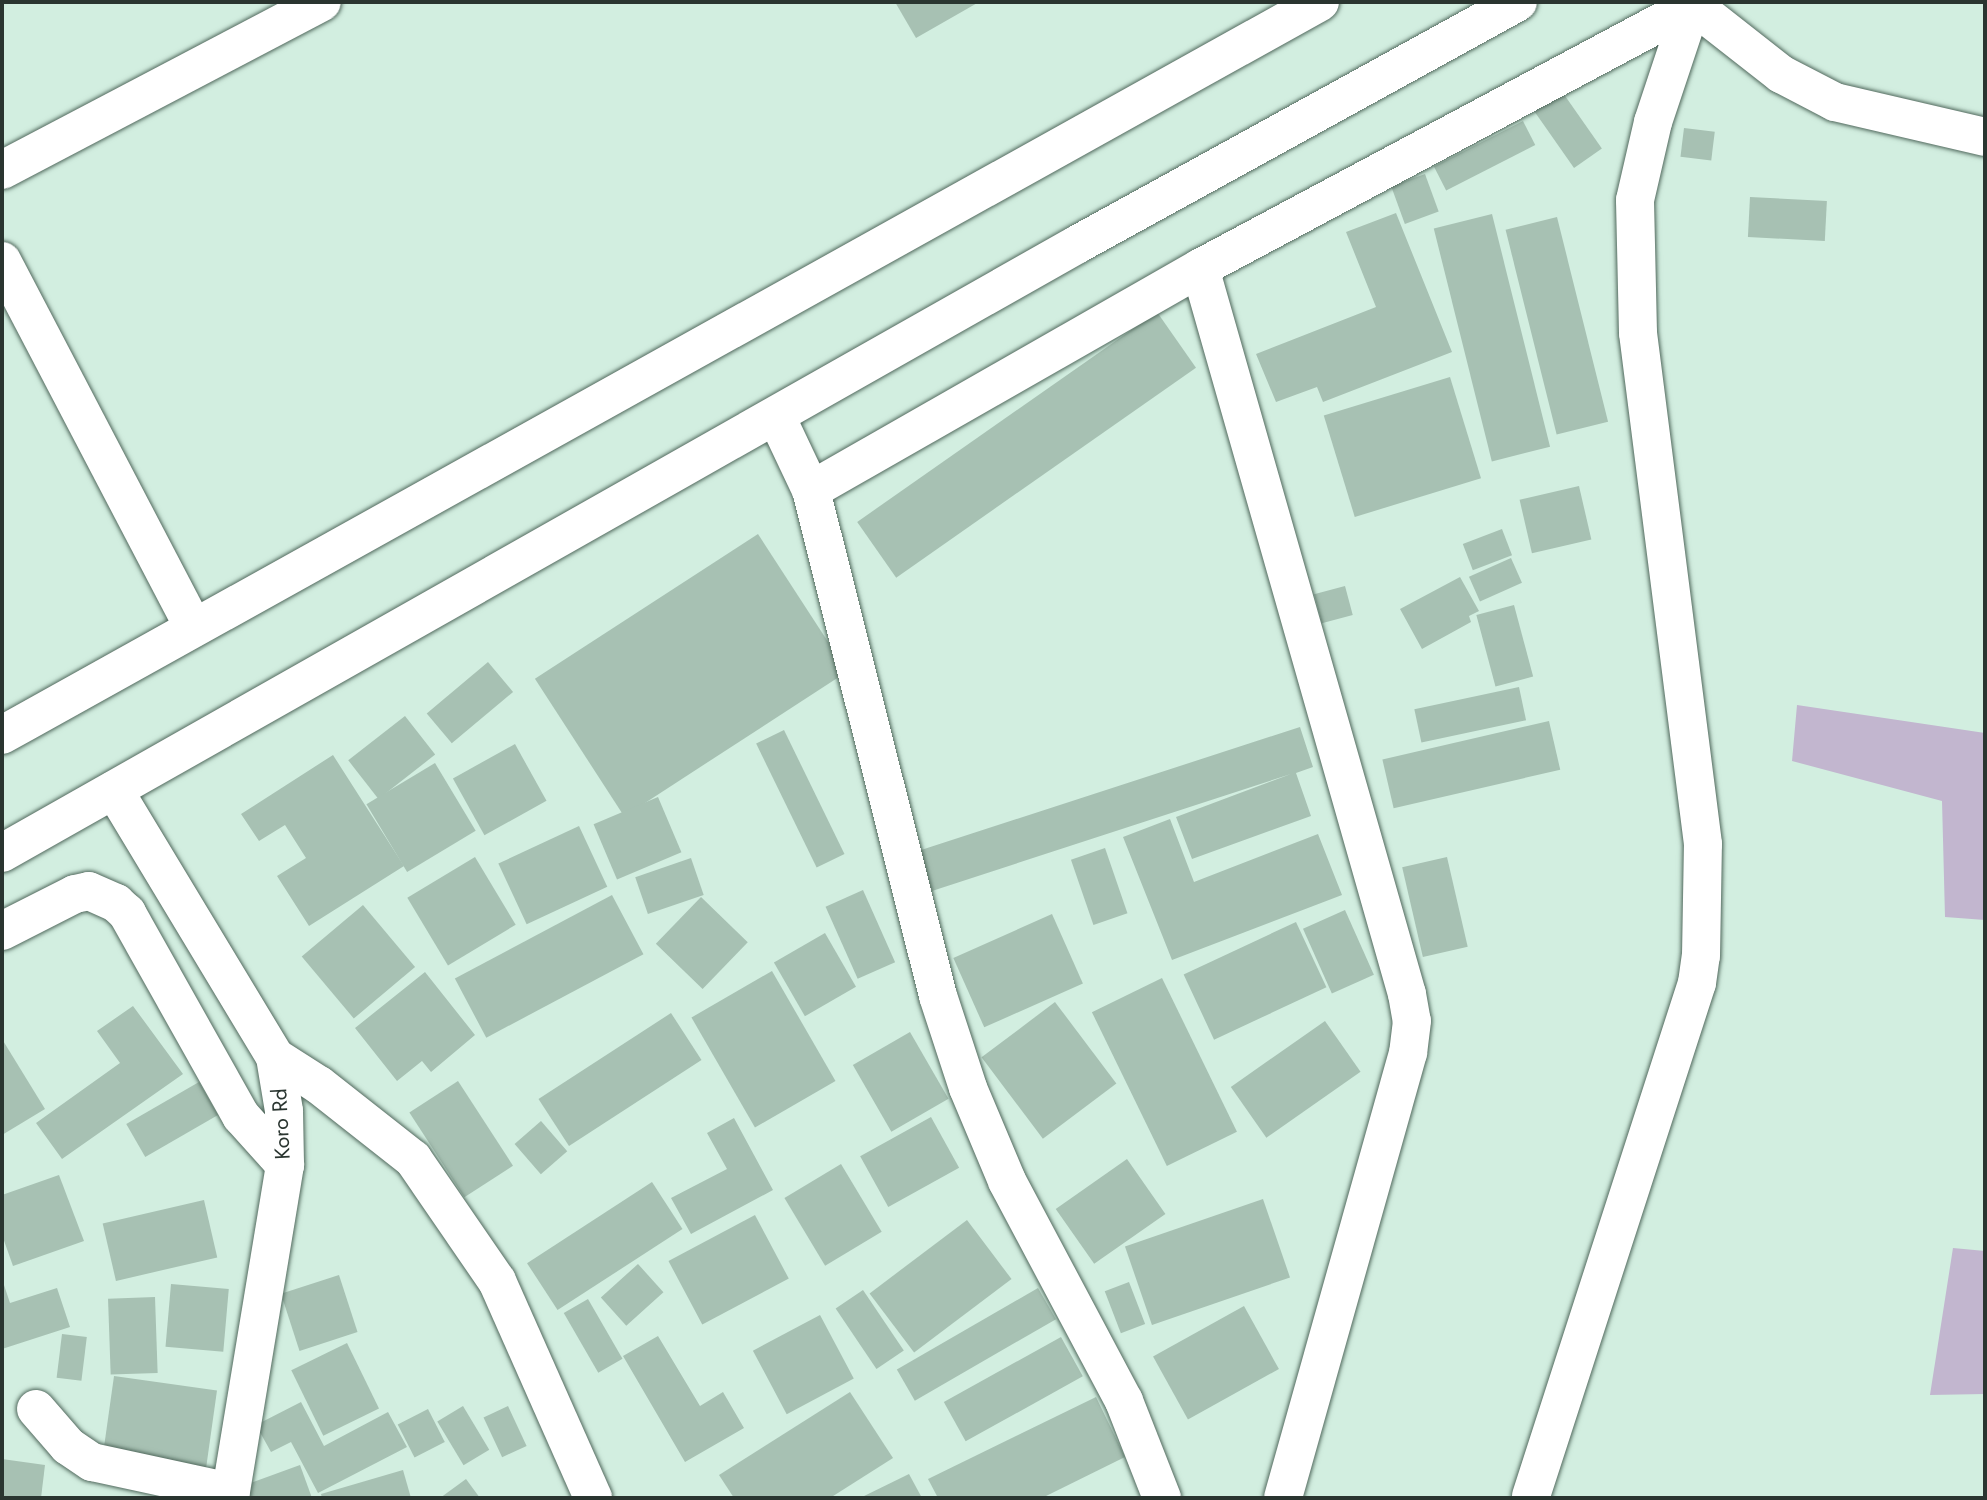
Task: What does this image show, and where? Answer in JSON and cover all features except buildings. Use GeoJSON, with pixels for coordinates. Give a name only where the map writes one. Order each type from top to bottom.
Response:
{"type":"FeatureCollection","features":[{"type":"Feature","properties":{"kind":"street"},"geometry":{"type":"LineString","coordinates":[[2,170],[322,2]]}},
{"type":"Feature","properties":{"kind":"street"},"geometry":{"type":"LineString","coordinates":[[2,736],[193,626],[1320,2]]}},
{"type":"Feature","properties":{"kind":"street"},"geometry":{"type":"LineString","coordinates":[[2,853],[1078,244],[1518,2]]}},
{"type":"Feature","properties":{"kind":"street"},"geometry":{"type":"LineString","coordinates":[[811,491],[1200,268],[1693,4]]}},
{"type":"Feature","properties":{"kind":"street"},"geometry":{"type":"LineString","coordinates":[[1693,4],[1781,74],[1835,102],[1985,137]]}},
{"type":"Feature","properties":{"kind":"street"},"geometry":{"type":"LineString","coordinates":[[1531,1496],[1698,983],[1701,956],[1703,844],[1638,333],[1635,200],[1653,122],[1693,4]]}},
{"type":"Feature","properties":{"kind":"street"},"geometry":{"type":"LineString","coordinates":[[2,261],[193,626]]}},
{"type":"Feature","properties":{"kind":"street"},"geometry":{"type":"LineString","coordinates":[[1200,268],[1403,981],[1412,1021],[1408,1053],[1283,1498]]}},
{"type":"Feature","properties":{"kind":"street"},"geometry":{"type":"LineString","coordinates":[[776,416],[811,491],[938,996],[968,1088],[1007,1181],[1124,1401],[1162,1498]]}},
{"type":"Feature","properties":{"kind":"street","name":"Koro Rd"},"geometry":{"type":"LineString","coordinates":[[114,790],[275,1058],[284,1111],[285,1165],[231,1495]]}},
{"type":"Feature","properties":{"kind":"street"},"geometry":{"type":"LineString","coordinates":[[2,931],[75,894],[89,891],[117,903],[127,913],[241,1116],[285,1165]]}},
{"type":"Feature","properties":{"kind":"street"},"geometry":{"type":"LineString","coordinates":[[275,1058],[318,1085],[413,1159],[497,1282],[593,1498]]}},
{"type":"Feature","properties":{"kind":"street"},"geometry":{"type":"LineString","coordinates":[[36,1409],[68,1446],[92,1462],[231,1495]]}},
{"type":"Feature","properties":{"kind":"shaded area"},"geometry":{"type":"Polygon","coordinates":[[[1797,705],[1985,733],[1985,920],[1945,917],[1942,801],[1792,761],[1797,705]]]}},
{"type":"Feature","properties":{"kind":"shaded area"},"geometry":{"type":"Polygon","coordinates":[[[1953,1248],[1985,1251],[1985,1394],[1930,1395],[1953,1248]]]}}]}
